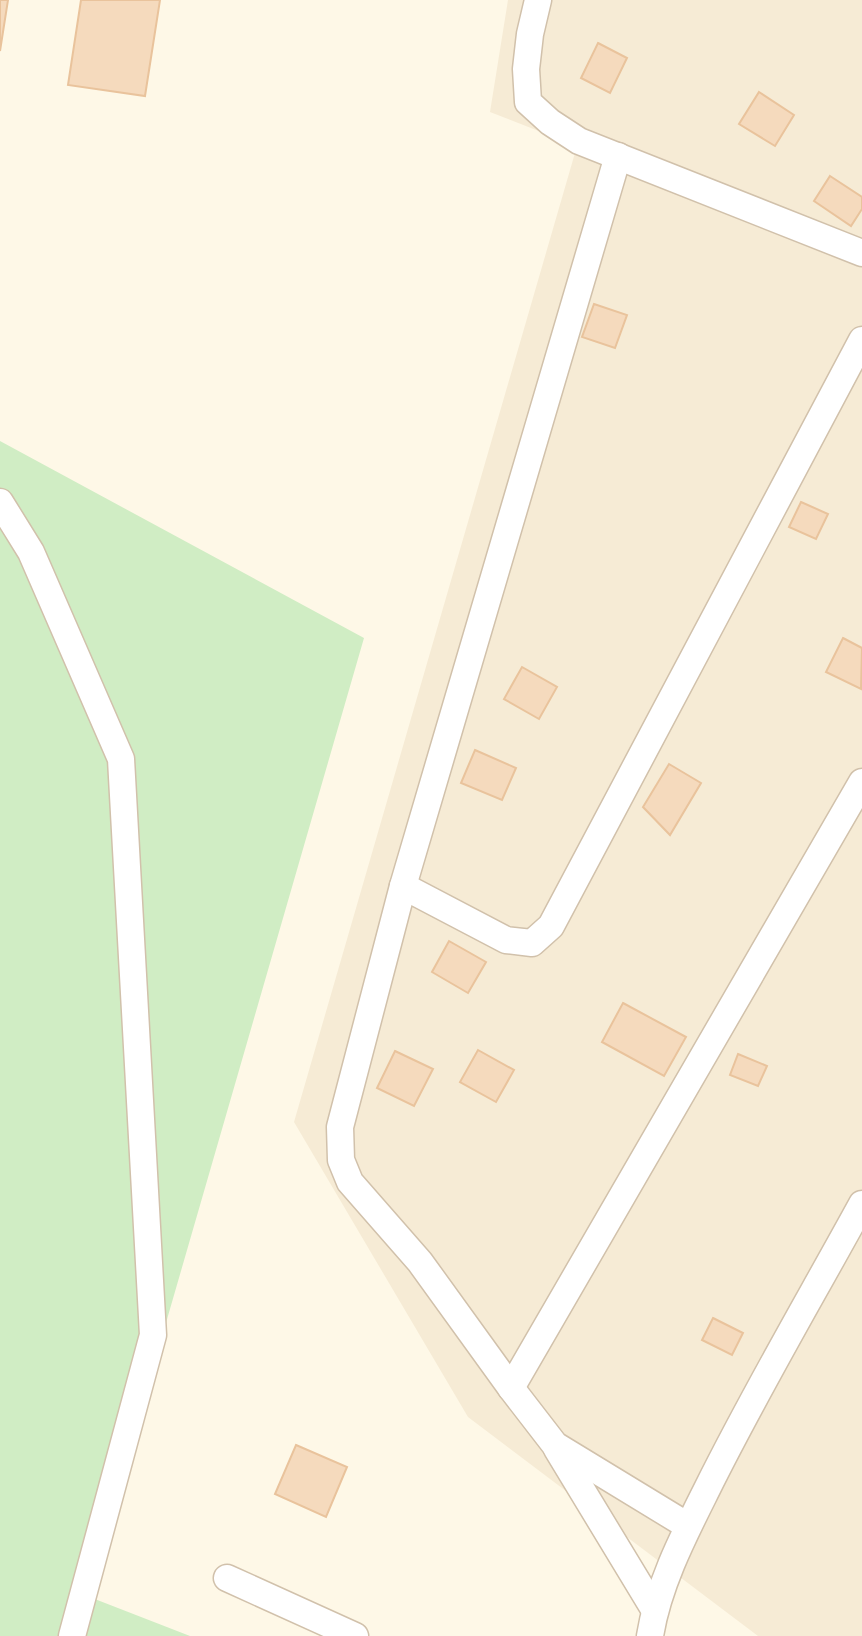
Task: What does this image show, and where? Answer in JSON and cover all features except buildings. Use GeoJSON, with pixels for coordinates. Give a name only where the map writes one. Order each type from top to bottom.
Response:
{"type":"FeatureCollection","features":[{"type":"Feature","properties":{"kind":"street"},"geometry":{"type":"LineString","coordinates":[[538,0],[526,69],[528,102],[550,122],[579,141],[862,253]]}},
{"type":"Feature","properties":{"kind":"street"},"geometry":{"type":"LineString","coordinates":[[618,156],[403,886],[340,1127],[341,1160],[350,1182],[420,1262],[555,1445],[654,1609]]}},
{"type":"Feature","properties":{"kind":"street"},"geometry":{"type":"LineString","coordinates":[[403,886],[506,940],[532,943],[551,926],[862,340]]}},
{"type":"Feature","properties":{"kind":"street"},"geometry":{"type":"LineString","coordinates":[[0,502],[31,552],[121,759],[153,1335],[72,1636]]}},
{"type":"Feature","properties":{"kind":"street"},"geometry":{"type":"LineString","coordinates":[[511,1388],[862,782]]}},
{"type":"Feature","properties":{"kind":"street"},"geometry":{"type":"LineString","coordinates":[[650,1636],[654,1609],[688,1526],[729,1444],[862,1204]]}},
{"type":"Feature","properties":{"kind":"street"},"geometry":{"type":"LineString","coordinates":[[555,1445],[688,1526]]}},
{"type":"Feature","properties":{"kind":"street"},"geometry":{"type":"LineString","coordinates":[[227,1578],[355,1636]]}},
{"type":"Feature","properties":{"kind":"shaded area"},"geometry":{"type":"Polygon","coordinates":[[[508,0],[862,0],[862,1636],[758,1636],[468,1417],[294,1122],[577,146],[490,112],[508,0]]]}},
{"type":"Feature","properties":{"kind":"green space"},"geometry":{"type":"Polygon","coordinates":[[[0,441],[364,638],[87,1596],[190,1636],[0,1636],[0,441]]]}}]}
